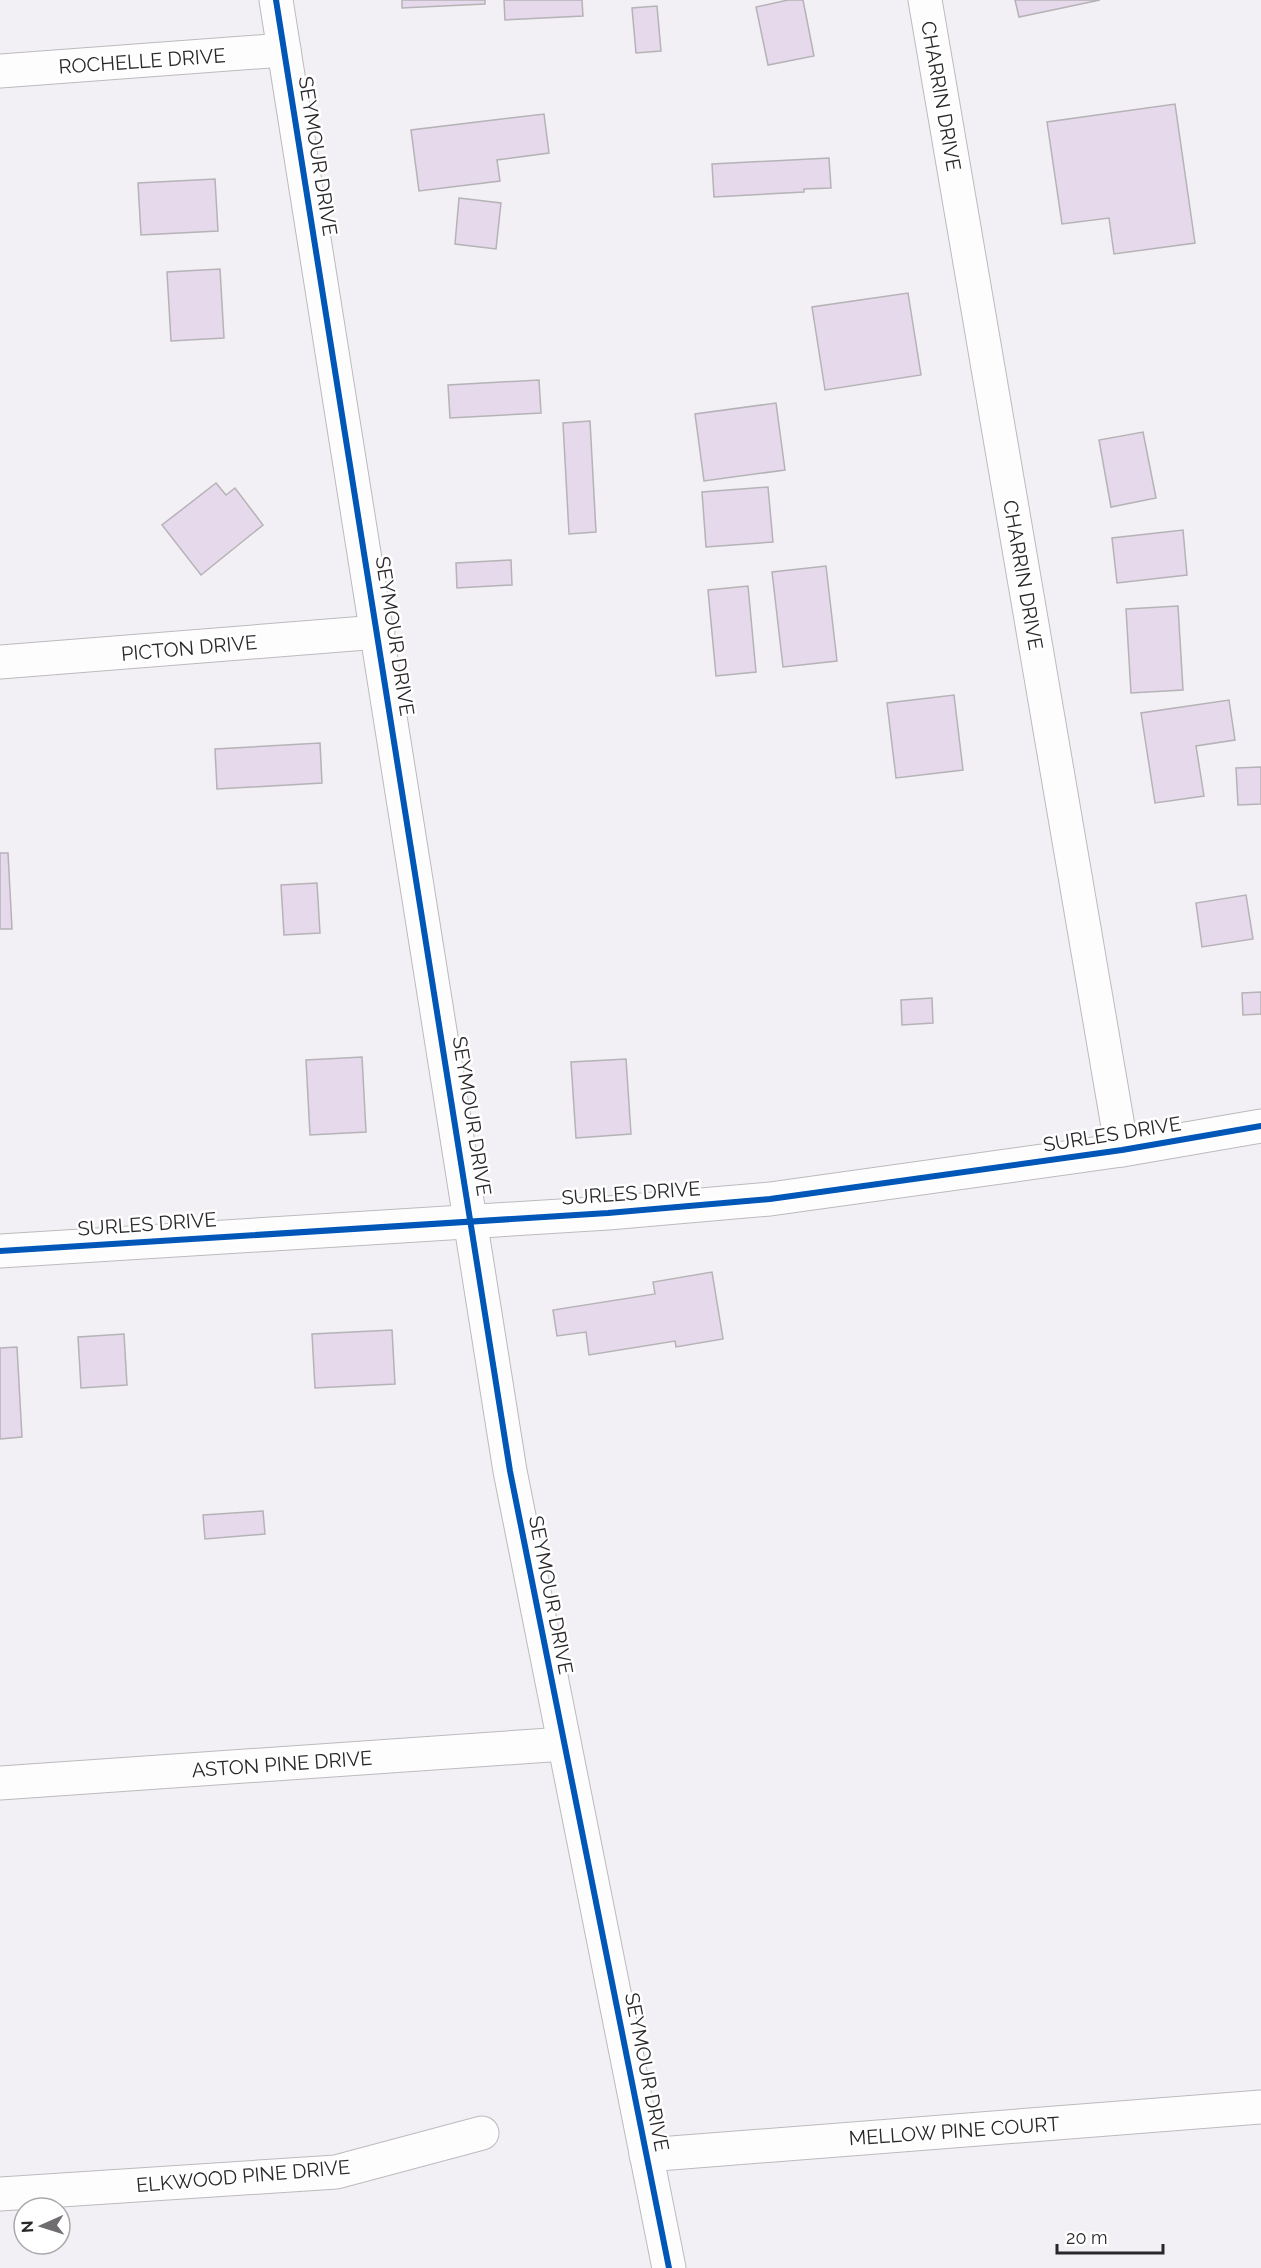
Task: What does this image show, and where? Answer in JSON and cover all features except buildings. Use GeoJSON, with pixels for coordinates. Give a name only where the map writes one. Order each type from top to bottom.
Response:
{"type":"FeatureCollection","features":[{"type":"Feature","properties":{"kind":"street","name":"SEYMOUR DRIVE"},"geometry":{"type":"LineString","coordinates":[[276,0],[510,1471],[669,2268]]}},
{"type":"Feature","properties":{"kind":"street","name":"CHARRIN DRIVE"},"geometry":{"type":"LineString","coordinates":[[925,0],[1122,1150]]}},
{"type":"Feature","properties":{"kind":"street","name":"ROCHELLE DRIVE"},"geometry":{"type":"LineString","coordinates":[[0,71],[285,50]]}},
{"type":"Feature","properties":{"kind":"street","name":"PICTON DRIVE"},"geometry":{"type":"LineString","coordinates":[[0,662],[378,632]]}},
{"type":"Feature","properties":{"kind":"street","name":"SURLES DRIVE"},"geometry":{"type":"LineString","coordinates":[[0,1251],[472,1221],[770,1199],[1122,1150],[1261,1126]]}},
{"type":"Feature","properties":{"kind":"street","name":"ASTON PINE DRIVE"},"geometry":{"type":"LineString","coordinates":[[0,1783],[564,1744]]}},
{"type":"Feature","properties":{"kind":"street","name":"MELLOW PINE COURT"},"geometry":{"type":"LineString","coordinates":[[646,2155],[1261,2107]]}},
{"type":"Feature","properties":{"kind":"street","name":"ELKWOOD PINE DRIVE"},"geometry":{"type":"LineString","coordinates":[[0,2194],[336,2172],[482,2133]]}},
{"type":"Feature","properties":{"kind":"cycle path"},"geometry":{"type":"LineString","coordinates":[[276,0],[510,1471],[669,2268]]}},
{"type":"Feature","properties":{"kind":"cycle path"},"geometry":{"type":"LineString","coordinates":[[0,1251],[608,1213],[770,1199],[1122,1150],[1261,1126]]}}]}
